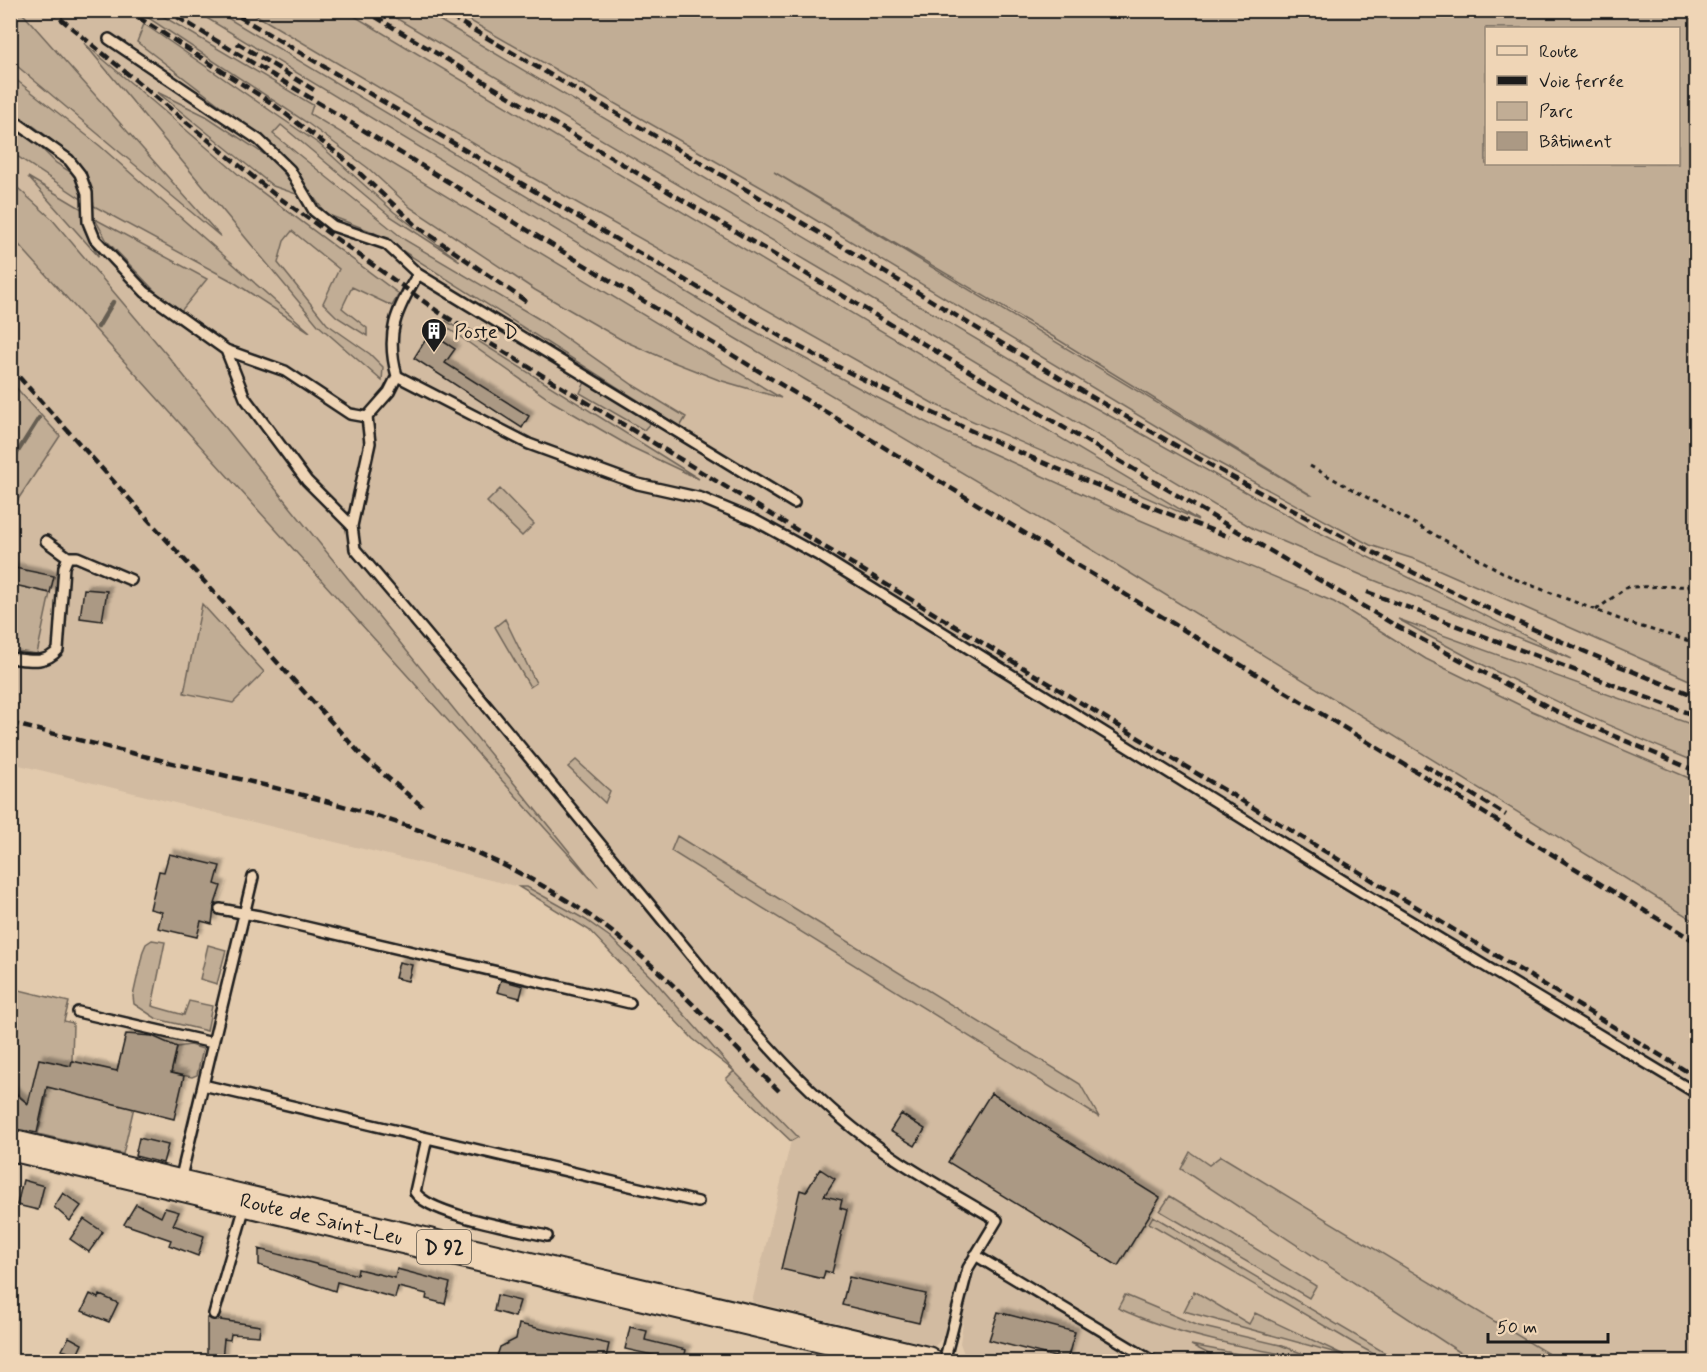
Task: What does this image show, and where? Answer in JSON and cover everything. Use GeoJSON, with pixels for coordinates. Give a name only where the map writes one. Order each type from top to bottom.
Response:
{"type":"FeatureCollection","features":[{"type":"Feature","properties":{"kind":"main road","name":"Route de Saint-Leu"},"geometry":{"type":"LineString","coordinates":[[10,1144],[871,1356]]}},
{"type":"Feature","properties":{"kind":"main road","name":"Route de Saint-Leu"},"geometry":{"type":"LineString","coordinates":[[10,1158],[871,1356]]}},
{"type":"Feature","properties":{"kind":"main road","name":"D 92"},"geometry":{"type":"LineString","coordinates":[[871,1356],[927,1362]]}},
{"type":"Feature","properties":{"kind":"lane"},"geometry":{"type":"LineString","coordinates":[[109,39],[259,140],[290,170],[314,210],[333,225],[386,244],[418,273],[794,503]]}},
{"type":"Feature","properties":{"kind":"lane"},"geometry":{"type":"LineString","coordinates":[[10,118],[69,160],[80,174],[87,193],[88,222],[95,240],[145,292],[226,350],[285,371],[350,414],[367,417]]}},
{"type":"Feature","properties":{"kind":"lane"},"geometry":{"type":"LineString","coordinates":[[418,273],[398,309],[393,326],[390,352],[398,376],[529,444],[638,484],[701,498],[756,522],[820,556],[1342,880],[1696,1093]]}},
{"type":"Feature","properties":{"kind":"lane"},"geometry":{"type":"LineString","coordinates":[[226,350],[245,398],[307,481],[352,526]]}},
{"type":"Feature","properties":{"kind":"lane"},"geometry":{"type":"LineString","coordinates":[[398,376],[389,392],[367,417],[370,443],[352,526],[355,549],[525,750],[736,1010],[791,1072],[841,1118],[889,1155],[997,1220],[966,1274],[945,1362]]}},
{"type":"Feature","properties":{"kind":"lane"},"geometry":{"type":"LineString","coordinates":[[46,541],[68,557],[76,557],[131,580]]}},
{"type":"Feature","properties":{"kind":"lane"},"geometry":{"type":"LineString","coordinates":[[10,658],[37,661],[53,656],[58,650],[65,562],[68,557]]}},
{"type":"Feature","properties":{"kind":"lane"},"geometry":{"type":"LineString","coordinates":[[179,1184],[253,877]]}},
{"type":"Feature","properties":{"kind":"lane"},"geometry":{"type":"LineString","coordinates":[[220,909],[259,916],[630,1003]]}},
{"type":"Feature","properties":{"kind":"lane"},"geometry":{"type":"LineString","coordinates":[[78,1012],[213,1043]]}},
{"type":"Feature","properties":{"kind":"lane"},"geometry":{"type":"LineString","coordinates":[[203,1085],[698,1202]]}},
{"type":"Feature","properties":{"kind":"lane"},"geometry":{"type":"LineString","coordinates":[[427,1138],[415,1192],[420,1201],[469,1218],[547,1236]]}},
{"type":"Feature","properties":{"kind":"lane"},"geometry":{"type":"LineString","coordinates":[[214,1314],[243,1213]]}},
{"type":"Feature","properties":{"kind":"lane"},"geometry":{"type":"LineString","coordinates":[[975,1255],[1154,1362]]}},
{"type":"Feature","properties":{"kind":"path"},"geometry":{"type":"LineString","coordinates":[[1310,466],[1515,579],[1632,624],[1696,643]]}},
{"type":"Feature","properties":{"kind":"path"},"geometry":{"type":"LineString","coordinates":[[1596,610],[1627,587],[1696,586]]}},
{"type":"Feature","properties":{"kind":"shaded area"},"geometry":{"type":"Polygon","coordinates":[[[11,11],[491,11],[653,99],[1057,339],[1417,560],[1696,683],[1696,1361],[997,1361],[964,1354],[960,1343],[963,1322],[948,1318],[943,1337],[935,1346],[752,1302],[791,1141],[726,1079],[733,1071],[693,1039],[589,930],[519,887],[11,763],[11,11]]]}},
{"type":"Feature","properties":{"kind":"green space"},"geometry":{"type":"Polygon","coordinates":[[[11,10],[19,11],[25,16],[221,237],[11,61],[11,10]]]}},
{"type":"Feature","properties":{"kind":"green space"},"geometry":{"type":"Polygon","coordinates":[[[138,11],[154,11],[313,105],[310,114],[781,398],[719,380],[622,340],[535,290],[411,208],[368,168],[306,122],[138,11]]]}},
{"type":"Feature","properties":{"kind":"green space"},"geometry":{"type":"Polygon","coordinates":[[[195,11],[216,11],[725,315],[872,395],[943,431],[1133,517],[1334,602],[1426,659],[1532,711],[1696,781],[1696,922],[1086,546],[728,334],[195,11]]]}},
{"type":"Feature","properties":{"kind":"green space"},"geometry":{"type":"Polygon","coordinates":[[[249,11],[346,11],[1198,520],[934,404],[517,169],[249,11]]]}},
{"type":"Feature","properties":{"kind":"green space"},"geometry":{"type":"Polygon","coordinates":[[[384,11],[424,11],[1033,373],[1312,529],[1572,659],[1366,577],[1254,529],[843,282],[384,11]]]}},
{"type":"Feature","properties":{"kind":"green space"},"geometry":{"type":"Polygon","coordinates":[[[453,11],[1696,11],[1696,683],[1417,560],[1370,545],[1204,455],[766,190],[453,11]],[[774,172],[1311,495],[1057,339],[774,172]]]}},
{"type":"Feature","properties":{"kind":"green space"},"geometry":{"type":"Polygon","coordinates":[[[144,24],[319,144],[394,212],[460,261],[390,216],[281,125],[273,134],[405,240],[539,319],[633,385],[686,417],[680,427],[373,232],[326,214],[281,152],[137,42],[144,24]]]}},
{"type":"Feature","properties":{"kind":"green space"},"geometry":{"type":"Polygon","coordinates":[[[84,43],[239,175],[399,294],[392,306],[352,287],[342,308],[367,328],[367,336],[337,317],[323,303],[339,269],[292,231],[284,241],[278,263],[327,324],[370,354],[383,367],[382,381],[318,325],[84,43]]]}},
{"type":"Feature","properties":{"kind":"green space"},"geometry":{"type":"Polygon","coordinates":[[[10,75],[100,146],[310,332],[232,281],[94,206],[90,189],[74,162],[51,139],[11,110],[10,75]]]}},
{"type":"Feature","properties":{"kind":"green space"},"geometry":{"type":"Polygon","coordinates":[[[157,92],[206,116],[273,160],[302,196],[273,186],[157,92]]]}},
{"type":"Feature","properties":{"kind":"green space"},"geometry":{"type":"Polygon","coordinates":[[[10,127],[36,143],[56,163],[72,173],[78,181],[83,200],[11,152],[10,127]]]}},
{"type":"Feature","properties":{"kind":"green space"},"geometry":{"type":"Polygon","coordinates":[[[28,177],[82,209],[84,229],[99,257],[28,177]]]}},
{"type":"Feature","properties":{"kind":"green space"},"geometry":{"type":"Polygon","coordinates":[[[10,181],[51,218],[167,355],[598,887],[11,236],[10,181]]]}},
{"type":"Feature","properties":{"kind":"green space"},"geometry":{"type":"Polygon","coordinates":[[[95,219],[207,279],[181,311],[171,308],[107,241],[95,219]]]}},
{"type":"Feature","properties":{"kind":"green space"},"geometry":{"type":"Polygon","coordinates":[[[446,321],[699,479],[631,447],[553,402],[442,324],[446,321]]]}},
{"type":"Feature","properties":{"kind":"green space"},"geometry":{"type":"Polygon","coordinates":[[[10,381],[60,436],[11,510],[10,510],[10,381]]]}},
{"type":"Feature","properties":{"kind":"green space"},"geometry":{"type":"Polygon","coordinates":[[[585,382],[652,421],[644,430],[580,393],[585,382]]]}},
{"type":"Feature","properties":{"kind":"green space"},"geometry":{"type":"Polygon","coordinates":[[[500,489],[534,524],[522,536],[487,502],[500,489]]]}},
{"type":"Feature","properties":{"kind":"green space"},"geometry":{"type":"Polygon","coordinates":[[[11,584],[50,593],[37,654],[11,650],[11,584]]]}},
{"type":"Feature","properties":{"kind":"green space"},"geometry":{"type":"Polygon","coordinates":[[[202,604],[264,672],[233,703],[184,693],[202,604]]]}},
{"type":"Feature","properties":{"kind":"green space"},"geometry":{"type":"Polygon","coordinates":[[[505,619],[536,683],[530,687],[495,627],[505,619]]]}},
{"type":"Feature","properties":{"kind":"green space"},"geometry":{"type":"Polygon","coordinates":[[[1398,619],[1696,726],[1696,762],[1544,695],[1398,619]]]}},
{"type":"Feature","properties":{"kind":"green space"},"geometry":{"type":"Polygon","coordinates":[[[576,760],[610,791],[605,803],[568,767],[576,760]]]}},
{"type":"Feature","properties":{"kind":"green space"},"geometry":{"type":"Polygon","coordinates":[[[677,836],[1080,1084],[1099,1117],[671,851],[677,836]]]}},
{"type":"Feature","properties":{"kind":"green space"},"geometry":{"type":"Polygon","coordinates":[[[519,887],[527,887],[586,920],[610,937],[654,980],[734,1071],[693,1039],[589,930],[519,887]]]}},
{"type":"Feature","properties":{"kind":"green space"},"geometry":{"type":"Polygon","coordinates":[[[152,940],[165,942],[152,1006],[184,1015],[189,1001],[212,1006],[207,1031],[157,1019],[134,1004],[133,996],[143,951],[146,944],[152,940]]]}},
{"type":"Feature","properties":{"kind":"green space"},"geometry":{"type":"Polygon","coordinates":[[[208,945],[226,950],[217,984],[200,979],[208,945]]]}},
{"type":"Feature","properties":{"kind":"green space"},"geometry":{"type":"Polygon","coordinates":[[[11,988],[69,1002],[64,1021],[73,1023],[72,1061],[65,1091],[134,1107],[123,1154],[38,1134],[47,1095],[41,1115],[11,1088],[11,988]]]}},
{"type":"Feature","properties":{"kind":"green space"},"geometry":{"type":"Polygon","coordinates":[[[190,1045],[203,1049],[197,1075],[192,1077],[171,1073],[177,1047],[190,1045]]]}},
{"type":"Feature","properties":{"kind":"green space"},"geometry":{"type":"Polygon","coordinates":[[[734,1071],[798,1137],[791,1141],[726,1079],[734,1071]]]}},
{"type":"Feature","properties":{"kind":"green space"},"geometry":{"type":"Polygon","coordinates":[[[1190,1152],[1209,1165],[1221,1156],[1560,1361],[1476,1361],[1467,1357],[1181,1169],[1190,1152]]]}},
{"type":"Feature","properties":{"kind":"green space"},"geometry":{"type":"Polygon","coordinates":[[[1170,1196],[1316,1286],[1309,1298],[1160,1211],[1170,1196]]]}},
{"type":"Feature","properties":{"kind":"green space"},"geometry":{"type":"Polygon","coordinates":[[[1153,1216],[1399,1361],[1387,1361],[1357,1345],[1149,1223],[1153,1216]]]}},
{"type":"Feature","properties":{"kind":"green space"},"geometry":{"type":"Polygon","coordinates":[[[1194,1291],[1249,1324],[1255,1313],[1344,1355],[1184,1311],[1194,1291]]]}},
{"type":"Feature","properties":{"kind":"green space"},"geometry":{"type":"Polygon","coordinates":[[[1125,1295],[1199,1326],[1280,1345],[1322,1361],[1218,1341],[1167,1327],[1118,1308],[1125,1295]]]}},
{"type":"Feature","properties":{"kind":"green space"},"geometry":{"type":"Polygon","coordinates":[[[1191,1345],[1275,1361],[1223,1361],[1191,1345]]]}},
{"type":"Feature","properties":{"kind":"building"},"geometry":{"type":"Polygon","coordinates":[[[430,333],[455,349],[445,363],[529,416],[522,428],[414,358],[430,333]]]}},
{"type":"Feature","properties":{"kind":"building"},"geometry":{"type":"Polygon","coordinates":[[[10,567],[54,576],[50,593],[10,584],[10,567]]]}},
{"type":"Feature","properties":{"kind":"building"},"geometry":{"type":"Polygon","coordinates":[[[84,589],[107,591],[102,621],[80,618],[84,589]]]}},
{"type":"Feature","properties":{"kind":"building"},"geometry":{"type":"Polygon","coordinates":[[[169,854],[220,866],[215,884],[221,886],[214,907],[212,924],[201,921],[197,937],[158,928],[162,912],[150,909],[159,871],[164,872],[169,854]]]}},
{"type":"Feature","properties":{"kind":"building"},"geometry":{"type":"Polygon","coordinates":[[[399,962],[412,965],[408,981],[395,978],[399,962]]]}},
{"type":"Feature","properties":{"kind":"building"},"geometry":{"type":"Polygon","coordinates":[[[501,980],[523,986],[520,998],[497,992],[501,980]]]}},
{"type":"Feature","properties":{"kind":"building"},"geometry":{"type":"Polygon","coordinates":[[[126,1034],[152,1036],[177,1047],[171,1073],[184,1076],[174,1119],[47,1087],[37,1133],[10,1128],[10,1089],[28,1104],[39,1059],[71,1066],[72,1061],[117,1071],[126,1034]]]}},
{"type":"Feature","properties":{"kind":"building"},"geometry":{"type":"Polygon","coordinates":[[[991,1093],[1160,1198],[1118,1266],[948,1162],[991,1093]]]}},
{"type":"Feature","properties":{"kind":"building"},"geometry":{"type":"Polygon","coordinates":[[[901,1114],[925,1129],[915,1146],[890,1131],[901,1114]]]}},
{"type":"Feature","properties":{"kind":"building"},"geometry":{"type":"Polygon","coordinates":[[[139,1138],[168,1145],[163,1163],[135,1156],[139,1138]]]}},
{"type":"Feature","properties":{"kind":"building"},"geometry":{"type":"Polygon","coordinates":[[[820,1169],[835,1179],[824,1196],[842,1200],[840,1208],[847,1210],[832,1273],[825,1271],[823,1279],[781,1269],[800,1190],[806,1192],[820,1169]]]}},
{"type":"Feature","properties":{"kind":"building"},"geometry":{"type":"Polygon","coordinates":[[[23,1180],[44,1186],[38,1210],[17,1205],[23,1180]]]}},
{"type":"Feature","properties":{"kind":"building"},"geometry":{"type":"Polygon","coordinates":[[[63,1193],[81,1206],[70,1221],[54,1207],[63,1193]]]}},
{"type":"Feature","properties":{"kind":"building"},"geometry":{"type":"Polygon","coordinates":[[[136,1204],[161,1217],[165,1208],[179,1212],[173,1225],[204,1236],[198,1256],[169,1245],[171,1240],[124,1224],[136,1204]]]}},
{"type":"Feature","properties":{"kind":"building"},"geometry":{"type":"Polygon","coordinates":[[[84,1219],[103,1232],[89,1252],[70,1239],[84,1219]]]}},
{"type":"Feature","properties":{"kind":"building"},"geometry":{"type":"Polygon","coordinates":[[[259,1249],[357,1275],[358,1269],[395,1278],[397,1269],[450,1283],[445,1304],[426,1299],[427,1294],[398,1287],[395,1298],[337,1282],[335,1291],[259,1265],[259,1249]]]}},
{"type":"Feature","properties":{"kind":"building"},"geometry":{"type":"Polygon","coordinates":[[[849,1277],[926,1294],[919,1323],[842,1305],[849,1277]]]}},
{"type":"Feature","properties":{"kind":"building"},"geometry":{"type":"Polygon","coordinates":[[[90,1294],[98,1298],[100,1295],[118,1303],[109,1322],[82,1311],[90,1294]]]}},
{"type":"Feature","properties":{"kind":"building"},"geometry":{"type":"Polygon","coordinates":[[[497,1295],[520,1301],[515,1317],[494,1311],[497,1295]]]}},
{"type":"Feature","properties":{"kind":"building"},"geometry":{"type":"Polygon","coordinates":[[[998,1312],[1075,1332],[1067,1360],[989,1340],[998,1312]]]}},
{"type":"Feature","properties":{"kind":"building"},"geometry":{"type":"Polygon","coordinates":[[[207,1318],[260,1326],[259,1336],[231,1334],[230,1340],[224,1339],[222,1360],[207,1359],[207,1318]]]}},
{"type":"Feature","properties":{"kind":"building"},"geometry":{"type":"Polygon","coordinates":[[[519,1324],[609,1344],[605,1362],[572,1362],[547,1356],[546,1362],[495,1362],[500,1347],[516,1339],[519,1324]]]}},
{"type":"Feature","properties":{"kind":"building"},"geometry":{"type":"Polygon","coordinates":[[[630,1327],[647,1331],[645,1340],[686,1350],[683,1362],[656,1362],[657,1356],[625,1349],[630,1327]]]}},
{"type":"Feature","properties":{"kind":"building"},"geometry":{"type":"Polygon","coordinates":[[[69,1337],[82,1344],[77,1355],[62,1350],[69,1337]]]}},
{"type":"Feature","properties":{"kind":"waterway"},"geometry":{"type":"LineString","coordinates":[[98,327],[113,302]]}},
{"type":"Feature","properties":{"kind":"waterway"},"geometry":{"type":"LineString","coordinates":[[10,464],[39,418]]}},
{"type":"Feature","properties":{"kind":"railway"},"geometry":{"type":"LineString","coordinates":[[50,10],[274,194],[440,313],[1696,1077]]}},
{"type":"Feature","properties":{"kind":"railway"},"geometry":{"type":"LineString","coordinates":[[127,10],[270,102],[342,157],[417,226],[527,302]]}},
{"type":"Feature","properties":{"kind":"railway"},"geometry":{"type":"LineString","coordinates":[[166,10],[1696,942]]}},
{"type":"Feature","properties":{"kind":"railway"},"geometry":{"type":"LineString","coordinates":[[228,10],[790,342],[1007,447],[1173,516],[1230,537]]}},
{"type":"Feature","properties":{"kind":"railway"},"geometry":{"type":"LineString","coordinates":[[364,10],[1393,624],[1558,712],[1696,771]]}},
{"type":"Feature","properties":{"kind":"railway"},"geometry":{"type":"LineString","coordinates":[[439,10],[761,198],[1069,383],[1272,499],[1480,605],[1696,696]]}},
{"type":"Feature","properties":{"kind":"railway"},"geometry":{"type":"LineString","coordinates":[[237,43],[314,90]]}},
{"type":"Feature","properties":{"kind":"railway"},"geometry":{"type":"LineString","coordinates":[[10,367],[364,758],[423,807]]}},
{"type":"Feature","properties":{"kind":"railway"},"geometry":{"type":"LineString","coordinates":[[1367,592],[1696,716]]}},
{"type":"Feature","properties":{"kind":"railway"},"geometry":{"type":"LineString","coordinates":[[10,723],[274,787],[367,813],[458,845],[502,865],[545,887],[586,913],[637,952],[686,997],[779,1091]]}},
{"type":"Feature","properties":{"kind":"railway"},"geometry":{"type":"LineString","coordinates":[[1424,765],[1506,815]]}},
{"type":"Feature","properties":{"kind":"place","name":"Poste D"},"geometry":{"type":"Point","coordinates":[434,354]}}]}
